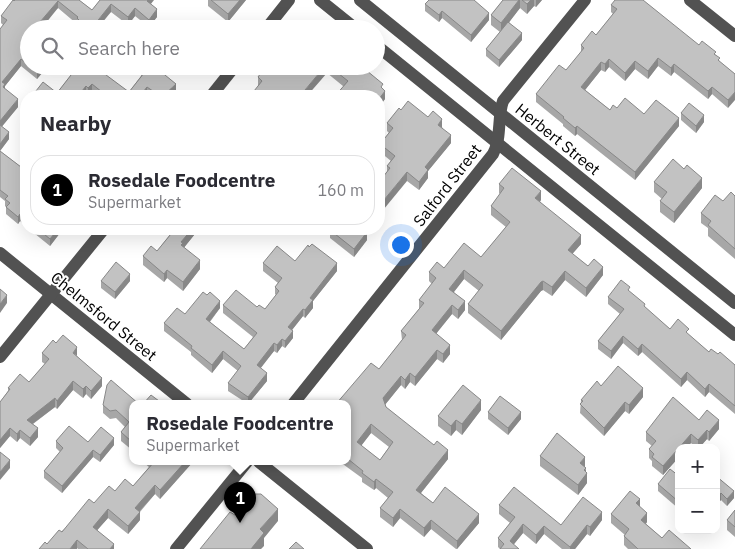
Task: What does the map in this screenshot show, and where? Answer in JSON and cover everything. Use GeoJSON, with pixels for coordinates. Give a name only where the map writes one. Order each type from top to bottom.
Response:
{"type":"FeatureCollection","features":[{"type":"Feature","properties":{"kind":"street"},"geometry":{"type":"LineString","coordinates":[[273,20],[289,0]]}},
{"type":"Feature","properties":{"kind":"street"},"geometry":{"type":"LineString","coordinates":[[320,0],[345,20]]}},
{"type":"Feature","properties":{"kind":"street","name":"Herbert Street"},"geometry":{"type":"LineString","coordinates":[[360,0],[385,20]]}},
{"type":"Feature","properties":{"kind":"street","name":"Salford Street"},"geometry":{"type":"LineString","coordinates":[[296,400],[493,154],[498,143],[500,113],[503,101],[585,0]]}},
{"type":"Feature","properties":{"kind":"street"},"geometry":{"type":"LineString","coordinates":[[690,0],[735,36]]}},
{"type":"Feature","properties":{"kind":"street","name":"Herbert Street"},"geometry":{"type":"LineString","coordinates":[[385,20],[735,303]]}},
{"type":"Feature","properties":{"kind":"street"},"geometry":{"type":"LineString","coordinates":[[385,52],[735,335]]}},
{"type":"Feature","properties":{"kind":"street"},"geometry":{"type":"LineString","coordinates":[[216,90],[228,75]]}},
{"type":"Feature","properties":{"kind":"street"},"geometry":{"type":"LineString","coordinates":[[0,357],[99,235]]}},
{"type":"Feature","properties":{"kind":"street","name":"Chelmsford Street"},"geometry":{"type":"LineString","coordinates":[[0,253],[182,400]]}},
{"type":"Feature","properties":{"kind":"street"},"geometry":{"type":"LineString","coordinates":[[176,549],[245,465]]}},
{"type":"Feature","properties":{"kind":"street"},"geometry":{"type":"LineString","coordinates":[[263,465],[367,549]]}},
{"type":"Feature","properties":{"kind":"building"},"geometry":{"type":"Polygon","coordinates":[[[13,0],[79,0],[92,10],[100,0],[148,0],[157,9],[149,20],[135,8],[128,17],[111,4],[98,20],[79,20],[78,17],[58,1],[42,20],[20,20],[20,60],[2,82],[5,84],[3,87],[18,99],[0,121],[0,29],[7,20],[1,16],[13,0]]]}},
{"type":"Feature","properties":{"kind":"building"},"geometry":{"type":"Polygon","coordinates":[[[211,0],[240,0],[228,14],[211,0]]]}},
{"type":"Feature","properties":{"kind":"building"},"geometry":{"type":"Polygon","coordinates":[[[429,0],[474,0],[489,13],[471,35],[442,11],[439,15],[425,4],[429,0]]]}},
{"type":"Feature","properties":{"kind":"building"},"geometry":{"type":"Polygon","coordinates":[[[503,0],[519,0],[501,23],[491,15],[503,0]]]}},
{"type":"Feature","properties":{"kind":"building"},"geometry":{"type":"Polygon","coordinates":[[[522,0],[531,0],[527,4],[522,0]]]}},
{"type":"Feature","properties":{"kind":"building"},"geometry":{"type":"Polygon","coordinates":[[[615,0],[643,0],[699,45],[702,41],[716,52],[714,54],[720,58],[718,60],[735,74],[735,92],[728,100],[712,87],[708,91],[674,64],[671,68],[658,58],[648,71],[635,61],[625,73],[609,59],[605,64],[601,62],[581,87],[610,110],[613,105],[617,108],[625,98],[644,114],[656,100],[679,118],[635,172],[577,126],[575,128],[536,94],[559,65],[566,70],[584,48],[581,45],[592,31],[596,35],[617,9],[611,5],[615,0]]]}},
{"type":"Feature","properties":{"kind":"building"},"geometry":{"type":"Polygon","coordinates":[[[508,22],[522,33],[499,60],[486,49],[508,22]]]}},
{"type":"Feature","properties":{"kind":"building"},"geometry":{"type":"Polygon","coordinates":[[[71,75],[106,75],[126,90],[100,90],[92,84],[88,88],[86,86],[83,90],[59,90],[71,75]]]}},
{"type":"Feature","properties":{"kind":"building"},"geometry":{"type":"Polygon","coordinates":[[[142,75],[165,75],[176,84],[170,90],[151,90],[147,87],[145,90],[131,90],[142,75]]]}},
{"type":"Feature","properties":{"kind":"building"},"geometry":{"type":"Polygon","coordinates":[[[259,75],[318,75],[305,90],[255,90],[262,81],[258,77],[259,75]]]}},
{"type":"Feature","properties":{"kind":"building"},"geometry":{"type":"Polygon","coordinates":[[[340,75],[372,75],[383,84],[381,87],[384,90],[340,90],[348,81],[340,75]]]}},
{"type":"Feature","properties":{"kind":"building"},"geometry":{"type":"Polygon","coordinates":[[[43,82],[53,90],[37,90],[43,82]]]}},
{"type":"Feature","properties":{"kind":"building"},"geometry":{"type":"Polygon","coordinates":[[[408,101],[428,117],[433,111],[442,119],[438,125],[451,135],[425,167],[428,170],[419,182],[407,172],[385,199],[385,174],[390,168],[387,166],[395,156],[385,148],[385,138],[393,128],[387,123],[399,108],[401,110],[408,101]]]}},
{"type":"Feature","properties":{"kind":"building"},"geometry":{"type":"Polygon","coordinates":[[[689,103],[704,115],[696,126],[681,113],[689,103]]]}},
{"type":"Feature","properties":{"kind":"building"},"geometry":{"type":"Polygon","coordinates":[[[0,125],[9,132],[0,144],[0,125]]]}},
{"type":"Feature","properties":{"kind":"building"},"geometry":{"type":"Polygon","coordinates":[[[0,151],[20,166],[20,214],[18,217],[6,207],[10,203],[5,199],[8,196],[0,190],[0,151]]]}},
{"type":"Feature","properties":{"kind":"building"},"geometry":{"type":"Polygon","coordinates":[[[673,159],[684,169],[687,165],[702,178],[674,212],[660,201],[667,192],[654,182],[673,159]]]}},
{"type":"Feature","properties":{"kind":"building"},"geometry":{"type":"Polygon","coordinates":[[[512,168],[541,191],[535,198],[581,235],[568,250],[588,266],[594,259],[603,267],[586,288],[565,271],[552,287],[543,281],[541,282],[501,331],[468,304],[483,285],[464,270],[449,289],[465,301],[458,310],[452,305],[432,330],[450,345],[443,354],[437,350],[415,377],[410,373],[405,380],[401,376],[383,398],[386,407],[434,445],[437,441],[448,450],[416,490],[433,503],[445,487],[479,514],[457,541],[431,520],[424,528],[400,509],[393,518],[380,508],[393,492],[376,479],[374,482],[351,461],[351,400],[339,400],[371,363],[379,369],[406,335],[401,331],[424,303],[419,300],[436,278],[429,272],[437,262],[444,268],[464,243],[481,257],[510,222],[491,206],[504,188],[499,184],[512,168]],[[371,424],[357,442],[380,460],[393,442],[371,424]]]}},
{"type":"Feature","properties":{"kind":"building"},"geometry":{"type":"Polygon","coordinates":[[[731,192],[735,196],[735,249],[708,225],[711,221],[701,213],[715,195],[723,201],[731,192]]]}},
{"type":"Feature","properties":{"kind":"building"},"geometry":{"type":"Polygon","coordinates":[[[45,235],[53,235],[50,239],[45,235]]]}},
{"type":"Feature","properties":{"kind":"building"},"geometry":{"type":"Polygon","coordinates":[[[170,235],[187,235],[181,242],[183,243],[181,245],[200,260],[183,282],[167,270],[164,274],[143,256],[151,246],[157,251],[170,235]]]}},
{"type":"Feature","properties":{"kind":"building"},"geometry":{"type":"Polygon","coordinates":[[[336,235],[365,235],[354,249],[336,235]]]}},
{"type":"Feature","properties":{"kind":"building"},"geometry":{"type":"Polygon","coordinates":[[[312,244],[337,263],[310,298],[313,300],[288,327],[293,331],[285,341],[282,339],[277,345],[274,343],[257,365],[267,373],[248,397],[228,383],[241,366],[223,351],[212,365],[164,323],[177,308],[185,314],[203,292],[207,295],[210,292],[220,301],[206,319],[244,349],[257,333],[223,305],[236,290],[257,307],[259,305],[265,309],[279,291],[275,287],[282,278],[263,263],[277,246],[295,261],[308,245],[309,247],[312,244]]]}},
{"type":"Feature","properties":{"kind":"building"},"geometry":{"type":"Polygon","coordinates":[[[116,262],[130,274],[115,292],[101,281],[116,262]]]}},
{"type":"Feature","properties":{"kind":"building"},"geometry":{"type":"Polygon","coordinates":[[[621,280],[630,287],[628,290],[645,304],[644,306],[670,329],[678,319],[689,329],[686,332],[709,352],[711,349],[718,354],[720,352],[735,365],[735,406],[709,384],[705,389],[687,372],[681,379],[642,344],[638,349],[623,336],[611,351],[598,341],[624,309],[608,297],[621,280]]]}},
{"type":"Feature","properties":{"kind":"building"},"geometry":{"type":"Polygon","coordinates":[[[0,289],[7,295],[0,304],[0,289]]]}},
{"type":"Feature","properties":{"kind":"building"},"geometry":{"type":"Polygon","coordinates":[[[63,335],[77,347],[73,353],[102,378],[91,391],[86,386],[83,389],[73,381],[57,401],[55,398],[27,420],[38,428],[30,438],[20,430],[17,434],[10,428],[0,440],[0,402],[10,389],[8,388],[20,374],[29,382],[49,359],[42,353],[53,340],[56,343],[63,335]]]}},
{"type":"Feature","properties":{"kind":"building"},"geometry":{"type":"Polygon","coordinates":[[[618,366],[643,388],[629,405],[625,402],[604,428],[580,404],[583,401],[581,400],[597,381],[601,386],[618,366]]]}},
{"type":"Feature","properties":{"kind":"building"},"geometry":{"type":"Polygon","coordinates":[[[111,380],[134,400],[129,400],[129,422],[116,410],[110,411],[103,405],[107,385],[111,380]]]}},
{"type":"Feature","properties":{"kind":"building"},"geometry":{"type":"Polygon","coordinates":[[[463,385],[481,400],[462,424],[456,420],[451,426],[438,416],[463,385]]]}},
{"type":"Feature","properties":{"kind":"building"},"geometry":{"type":"Polygon","coordinates":[[[151,395],[158,400],[147,400],[151,395]]]}},
{"type":"Feature","properties":{"kind":"building"},"geometry":{"type":"Polygon","coordinates":[[[500,396],[521,412],[508,428],[488,412],[500,396]]]}},
{"type":"Feature","properties":{"kind":"building"},"geometry":{"type":"Polygon","coordinates":[[[673,397],[699,420],[707,410],[719,420],[709,432],[707,430],[698,440],[691,434],[682,444],[675,444],[675,452],[663,466],[652,457],[654,454],[649,449],[656,441],[646,432],[673,397]]]}},
{"type":"Feature","properties":{"kind":"building"},"geometry":{"type":"Polygon","coordinates":[[[129,422],[129,439],[121,432],[129,422]]]}},
{"type":"Feature","properties":{"kind":"building"},"geometry":{"type":"Polygon","coordinates":[[[69,426],[88,442],[101,427],[114,438],[100,455],[93,450],[62,486],[44,471],[63,448],[56,441],[69,426]]]}},
{"type":"Feature","properties":{"kind":"building"},"geometry":{"type":"Polygon","coordinates":[[[557,433],[585,457],[580,463],[586,468],[584,470],[587,473],[578,485],[540,456],[557,433]]]}},
{"type":"Feature","properties":{"kind":"building"},"geometry":{"type":"Polygon","coordinates":[[[0,452],[10,460],[0,472],[0,452]]]}},
{"type":"Feature","properties":{"kind":"building"},"geometry":{"type":"Polygon","coordinates":[[[151,465],[182,465],[160,490],[155,485],[135,508],[140,512],[128,526],[108,509],[93,527],[114,544],[110,549],[88,549],[77,540],[70,549],[39,549],[45,542],[47,544],[59,530],[62,532],[89,499],[94,503],[109,486],[115,491],[125,479],[133,486],[151,465]]]}},
{"type":"Feature","properties":{"kind":"building"},"geometry":{"type":"Polygon","coordinates":[[[670,469],[675,473],[675,499],[658,484],[670,469]]]}},
{"type":"Feature","properties":{"kind":"building"},"geometry":{"type":"Polygon","coordinates":[[[720,479],[734,491],[727,499],[721,493],[720,479]]]}},
{"type":"Feature","properties":{"kind":"building"},"geometry":{"type":"Polygon","coordinates":[[[514,487],[561,525],[583,497],[602,512],[590,527],[587,525],[570,547],[544,526],[536,535],[523,524],[510,541],[519,549],[500,549],[504,544],[498,538],[515,517],[499,505],[514,487]]]}},
{"type":"Feature","properties":{"kind":"building"},"geometry":{"type":"Polygon","coordinates":[[[630,491],[640,499],[636,503],[647,513],[641,520],[662,538],[669,530],[691,549],[638,549],[624,536],[629,529],[611,514],[630,491]]]}},
{"type":"Feature","properties":{"kind":"building"},"geometry":{"type":"Polygon","coordinates":[[[253,494],[261,494],[278,509],[260,529],[264,533],[251,549],[200,549],[230,512],[235,515],[253,494]]]}},
{"type":"Feature","properties":{"kind":"building"},"geometry":{"type":"Polygon","coordinates":[[[735,510],[735,527],[727,520],[735,510]]]}},
{"type":"Feature","properties":{"kind":"building"},"geometry":{"type":"Polygon","coordinates":[[[296,542],[304,549],[289,549],[296,542]]]}},
{"type":"Feature","properties":{"kind":"place","name":"Rosedale Foodcentre"},"geometry":{"type":"Point","coordinates":[240,523]}}]}
